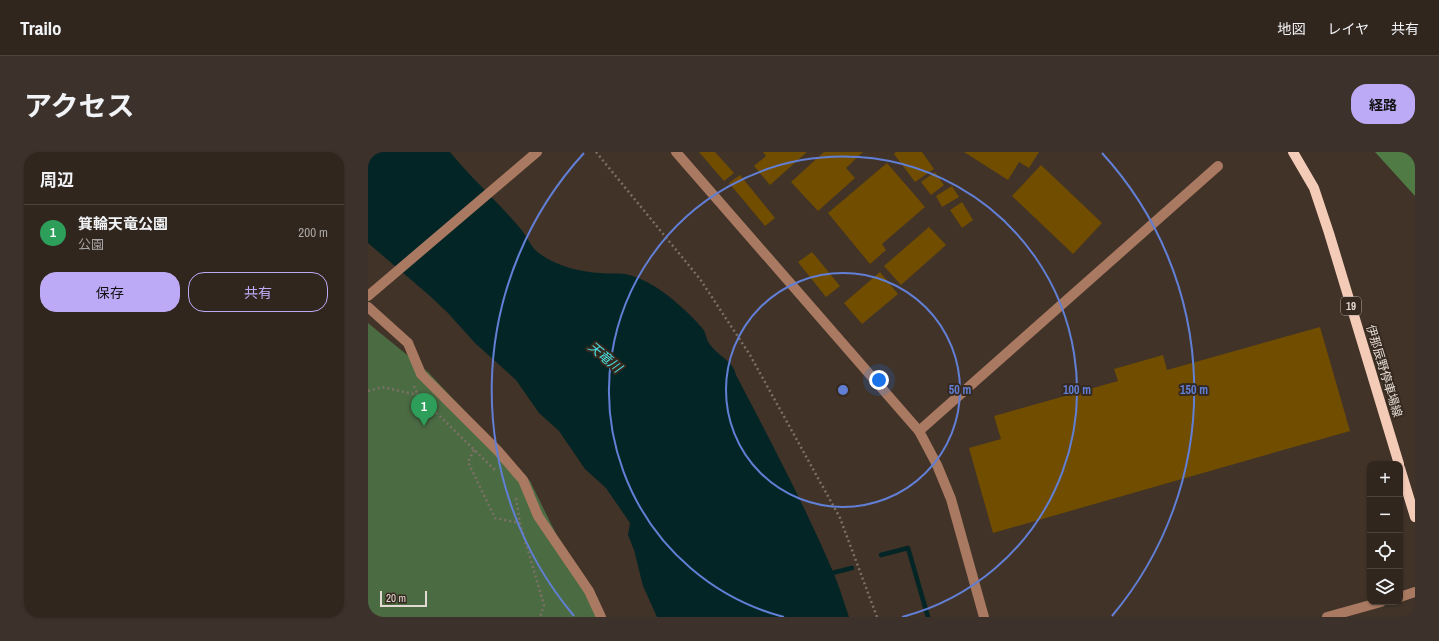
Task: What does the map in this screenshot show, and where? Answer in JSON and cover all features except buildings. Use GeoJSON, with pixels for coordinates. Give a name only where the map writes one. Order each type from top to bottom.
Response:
{"type":"FeatureCollection","features":[{"type":"Feature","properties":{"kind":"main road","name":"伊那辰野停車場線"},"geometry":{"type":"LineString","coordinates":[[1292,152],[1314,188],[1398,461]]}},
{"type":"Feature","properties":{"kind":"main road"},"geometry":{"type":"LineString","coordinates":[[1403,478],[1415,517]]}},
{"type":"Feature","properties":{"kind":"street"},"geometry":{"type":"LineString","coordinates":[[369,295],[537,152]]}},
{"type":"Feature","properties":{"kind":"street"},"geometry":{"type":"LineString","coordinates":[[676,152],[919,432],[937,465],[951,499],[984,617]]}},
{"type":"Feature","properties":{"kind":"street"},"geometry":{"type":"LineString","coordinates":[[919,432],[1218,166]]}},
{"type":"Feature","properties":{"kind":"street"},"geometry":{"type":"LineString","coordinates":[[368,307],[408,343],[421,374],[498,451],[523,480],[538,516],[589,592],[601,617]]}},
{"type":"Feature","properties":{"kind":"street"},"geometry":{"type":"LineString","coordinates":[[1403,596],[1415,592]]}},
{"type":"Feature","properties":{"kind":"street"},"geometry":{"type":"LineString","coordinates":[[1327,617],[1370,605]]}},
{"type":"Feature","properties":{"kind":"path"},"geometry":{"type":"LineString","coordinates":[[596,152],[700,279],[750,355],[840,518],[877,617]]}},
{"type":"Feature","properties":{"kind":"path"},"geometry":{"type":"LineString","coordinates":[[413,382],[418,396],[497,471]]}},
{"type":"Feature","properties":{"kind":"path"},"geometry":{"type":"LineString","coordinates":[[368,391],[382,387],[418,396]]}},
{"type":"Feature","properties":{"kind":"path"},"geometry":{"type":"LineString","coordinates":[[474,450],[468,462],[495,518],[520,523]]}},
{"type":"Feature","properties":{"kind":"path"},"geometry":{"type":"LineString","coordinates":[[515,495],[520,523],[544,605],[540,617]]}},
{"type":"Feature","properties":{"kind":"green space"},"geometry":{"type":"Polygon","coordinates":[[[1375,152],[1415,152],[1415,196],[1375,152]]]}},
{"type":"Feature","properties":{"kind":"green space"},"geometry":{"type":"Polygon","coordinates":[[[368,323],[428,372],[530,481],[597,617],[368,617],[368,323]]]}},
{"type":"Feature","properties":{"kind":"water","name":"天竜川"},"geometry":{"type":"Polygon","coordinates":[[[368,152],[450,152],[467,172],[512,218],[540,254],[554,262],[577,270],[625,274],[636,277],[657,288],[687,312],[703,329],[712,347],[732,365],[811,523],[836,579],[849,617],[657,617],[643,586],[634,550],[628,535],[630,523],[606,488],[585,469],[559,431],[539,413],[516,380],[475,343],[448,313],[430,296],[368,243],[368,152]]]}},
{"type":"Feature","properties":{"kind":"waterway"},"geometry":{"type":"LineString","coordinates":[[881,555],[908,548],[928,617]]}},
{"type":"Feature","properties":{"kind":"waterway"},"geometry":{"type":"LineString","coordinates":[[828,574],[852,568]]}},
{"type":"Feature","properties":{"kind":"place","name":"箕輪天竜公園"},"geometry":{"type":"Point","coordinates":[424,426]}}]}
